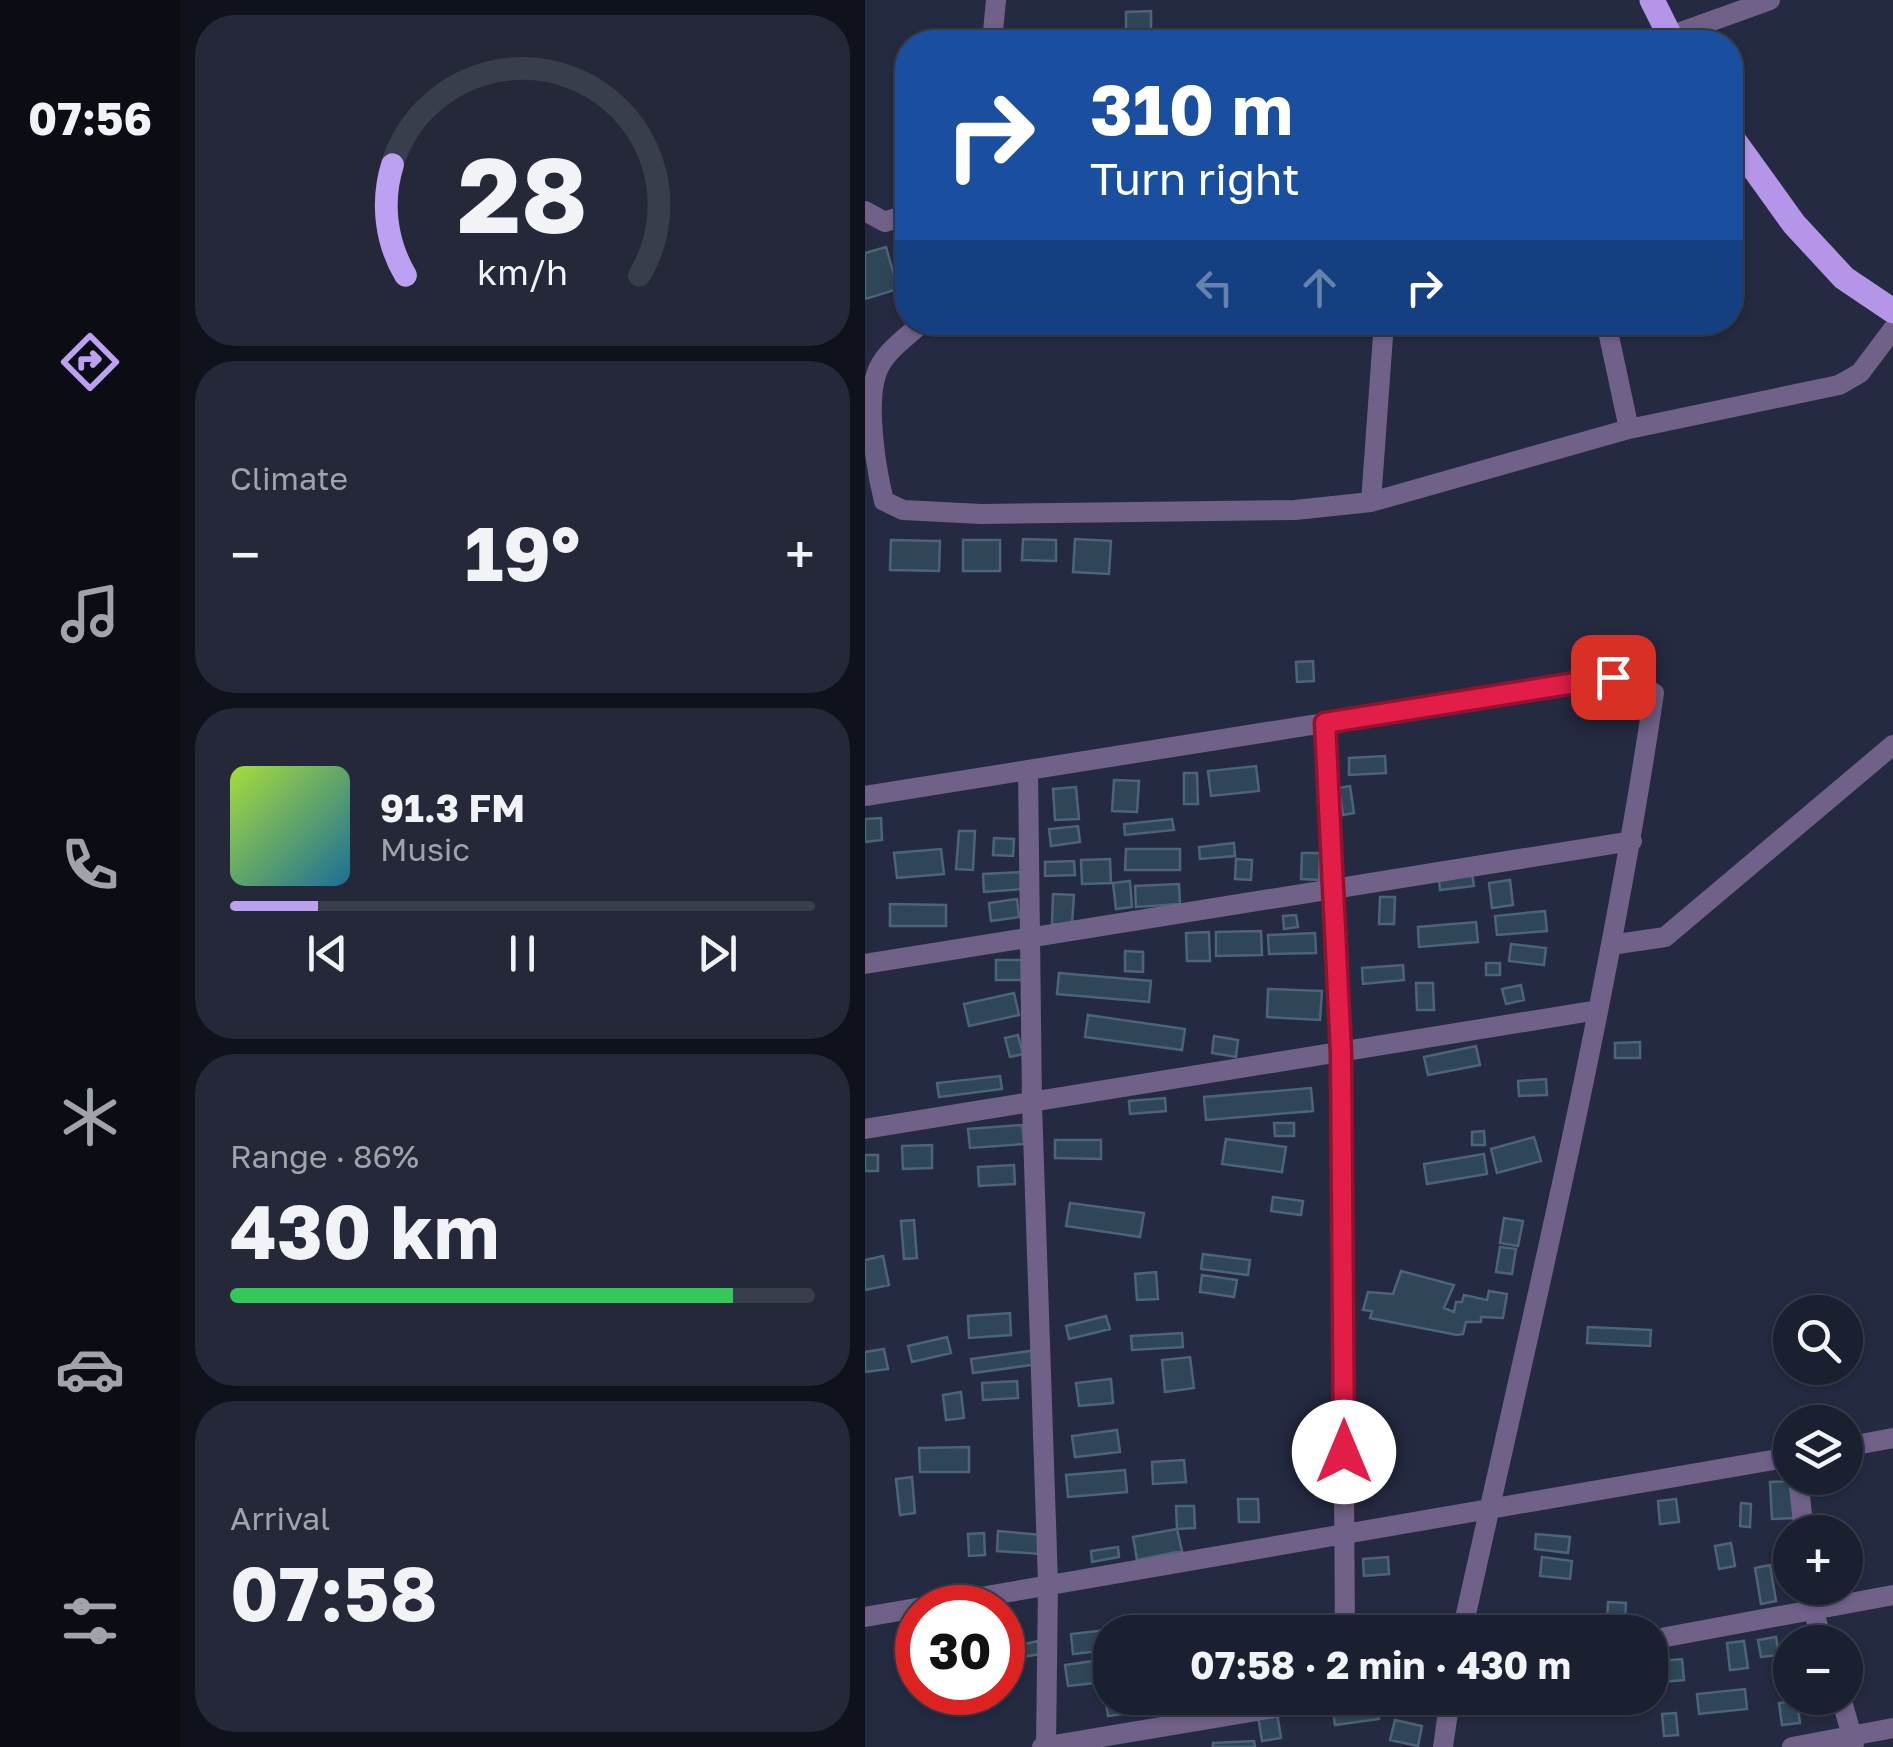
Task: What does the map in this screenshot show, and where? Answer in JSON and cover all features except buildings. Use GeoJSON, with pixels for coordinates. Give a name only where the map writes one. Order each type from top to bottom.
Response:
{"type":"FeatureCollection","features":[{"type":"Feature","properties":{"kind":"main road"},"geometry":{"type":"LineString","coordinates":[[1653,0],[1667,30]]}},
{"type":"Feature","properties":{"kind":"main road"},"geometry":{"type":"LineString","coordinates":[[1743,152],[1807,238],[1844,278],[1893,311]]}},
{"type":"Feature","properties":{"kind":"street"},"geometry":{"type":"LineString","coordinates":[[993,30],[996,0]]}},
{"type":"Feature","properties":{"kind":"street"},"geometry":{"type":"LineString","coordinates":[[1694,30],[1771,0]]}},
{"type":"Feature","properties":{"kind":"street"},"geometry":{"type":"LineString","coordinates":[[865,211],[885,222],[895,218]]}},
{"type":"Feature","properties":{"kind":"street"},"geometry":{"type":"LineString","coordinates":[[908,335],[889,352],[876,375],[873,426],[884,501],[903,510],[981,514],[1295,510],[1371,502],[1629,428],[1839,385],[1860,373],[1893,329]]}},
{"type":"Feature","properties":{"kind":"street"},"geometry":{"type":"LineString","coordinates":[[1371,502],[1383,335]]}},
{"type":"Feature","properties":{"kind":"street"},"geometry":{"type":"LineString","coordinates":[[1609,335],[1629,428]]}},
{"type":"Feature","properties":{"kind":"street"},"geometry":{"type":"LineString","coordinates":[[865,796],[1613,677],[1637,683],[1653,693],[1632,841],[1565,1176],[1466,1615]]}},
{"type":"Feature","properties":{"kind":"street"},"geometry":{"type":"LineString","coordinates":[[1325,723],[1341,1053],[1345,1615]]}},
{"type":"Feature","properties":{"kind":"street"},"geometry":{"type":"LineString","coordinates":[[1611,945],[1665,937],[1893,746]]}},
{"type":"Feature","properties":{"kind":"street"},"geometry":{"type":"LineString","coordinates":[[1028,770],[1032,1104],[1048,1583],[1045,1747],[1234,1715]]}},
{"type":"Feature","properties":{"kind":"street"},"geometry":{"type":"LineString","coordinates":[[865,964],[1632,841]]}},
{"type":"Feature","properties":{"kind":"street"},"geometry":{"type":"LineString","coordinates":[[865,1129],[1598,1010]]}},
{"type":"Feature","properties":{"kind":"street"},"geometry":{"type":"LineString","coordinates":[[1863,1443],[1893,1438]]}},
{"type":"Feature","properties":{"kind":"street"},"geometry":{"type":"LineString","coordinates":[[865,1616],[1773,1460]]}},
{"type":"Feature","properties":{"kind":"street"},"geometry":{"type":"LineString","coordinates":[[1668,1637],[1893,1595]]}},
{"type":"Feature","properties":{"kind":"street"},"geometry":{"type":"LineString","coordinates":[[1812,1605],[1818,1625]]}},
{"type":"Feature","properties":{"kind":"street"},"geometry":{"type":"LineString","coordinates":[[1443,1747],[1448,1715]]}},
{"type":"Feature","properties":{"kind":"street"},"geometry":{"type":"LineString","coordinates":[[1846,1715],[1854,1741]]}},
{"type":"Feature","properties":{"kind":"street"},"geometry":{"type":"LineString","coordinates":[[1793,1747],[1854,1741],[1893,1728]]}},
{"type":"Feature","properties":{"kind":"route"},"geometry":{"type":"LineString","coordinates":[[1344,1452],[1341,1053],[1325,723],[1613,677]]}}]}
